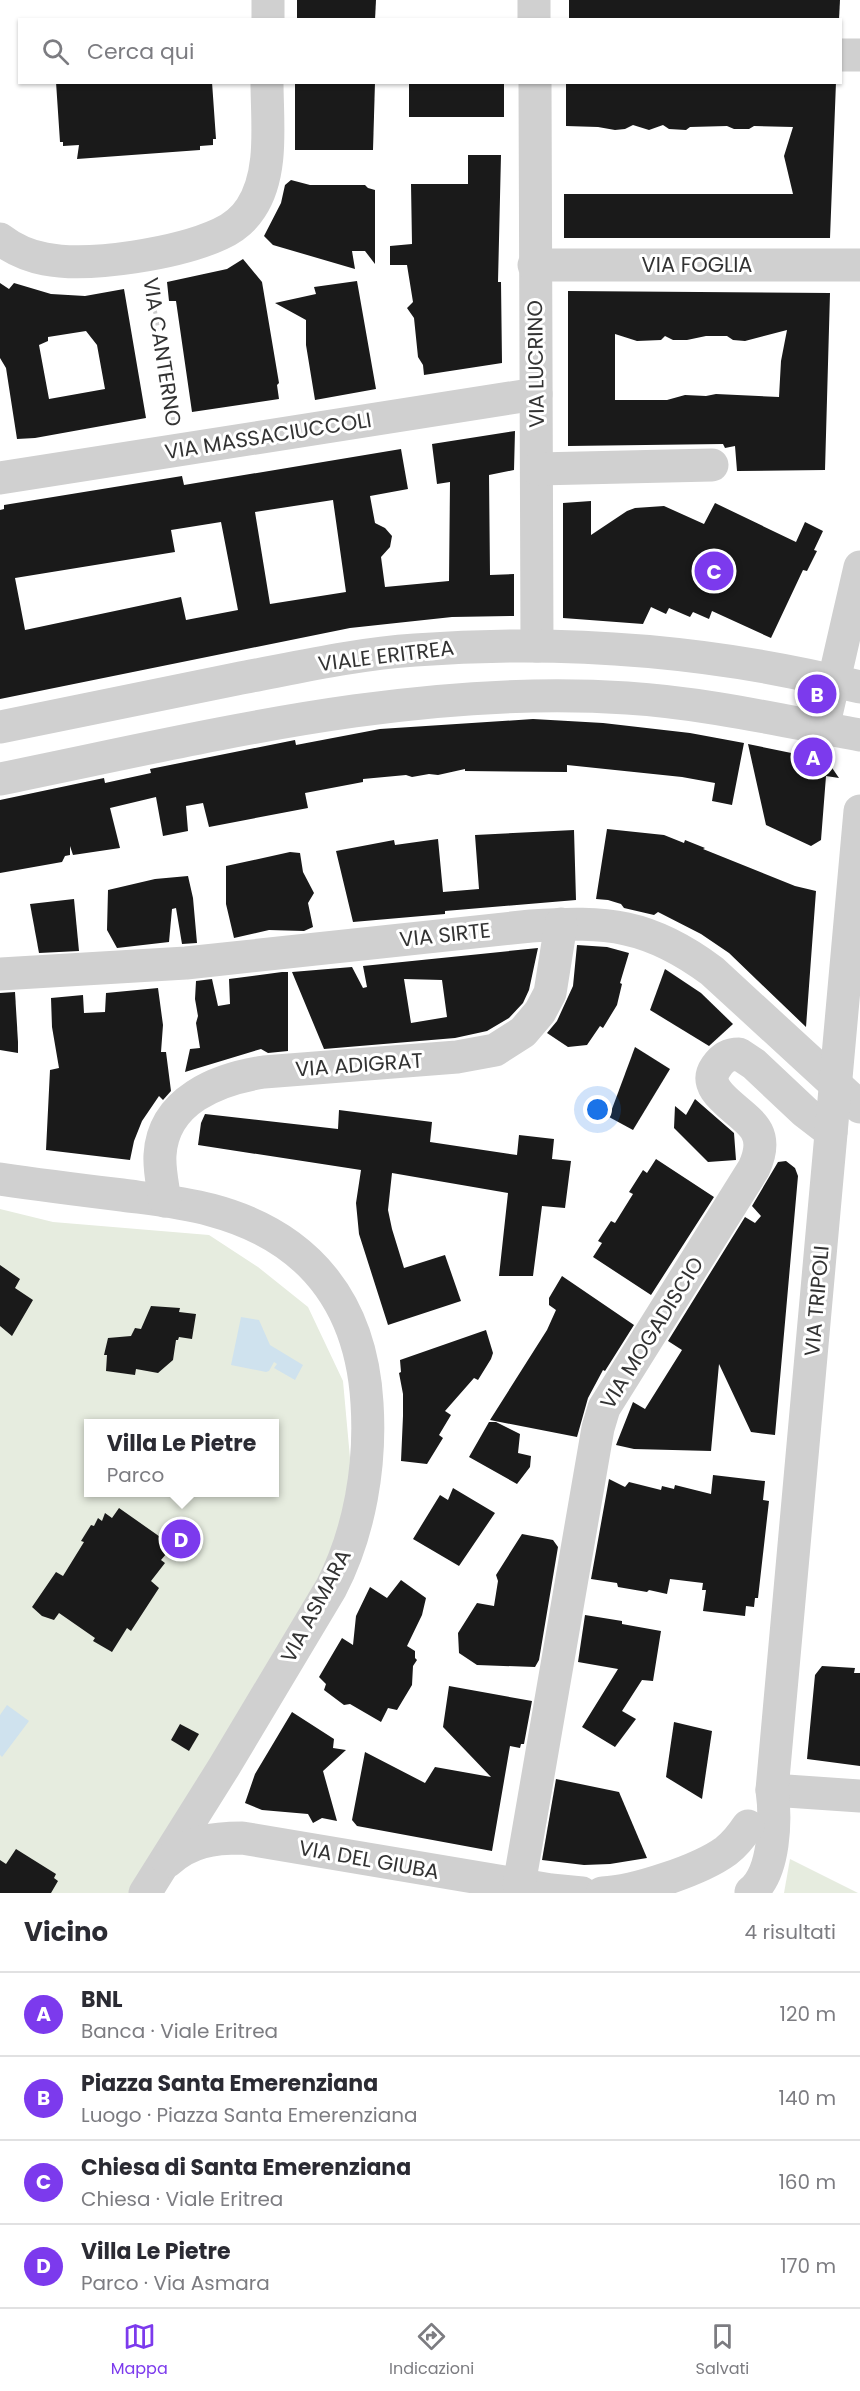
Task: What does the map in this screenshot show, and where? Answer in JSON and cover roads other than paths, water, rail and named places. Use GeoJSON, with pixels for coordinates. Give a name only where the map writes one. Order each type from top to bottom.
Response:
{"type":"FeatureCollection","features":[{"type":"Feature","properties":{"kind":"street"},"geometry":{"type":"LineString","coordinates":[[268,0],[268,18]]}},
{"type":"Feature","properties":{"kind":"street"},"geometry":{"type":"LineString","coordinates":[[534,0],[534,18]]}},
{"type":"Feature","properties":{"kind":"street"},"geometry":{"type":"LineString","coordinates":[[842,55],[860,55]]}},
{"type":"Feature","properties":{"kind":"street"},"geometry":{"type":"LineString","coordinates":[[0,239],[24,253],[46,260],[81,261],[146,254],[196,243],[221,234],[235,225],[251,209],[264,175],[267,84]]}},
{"type":"Feature","properties":{"kind":"street","name":"VIA LUCRINO"},"geometry":{"type":"LineString","coordinates":[[535,84],[537,646]]}},
{"type":"Feature","properties":{"kind":"street","name":"VIA FOGLIA"},"geometry":{"type":"LineString","coordinates":[[534,265],[860,265]]}},
{"type":"Feature","properties":{"kind":"street","name":"VIA MASSACIUCCOLI"},"geometry":{"type":"LineString","coordinates":[[0,478],[536,394]]}},
{"type":"Feature","properties":{"kind":"street"},"geometry":{"type":"LineString","coordinates":[[537,469],[712,465]]}},
{"type":"Feature","properties":{"kind":"street"},"geometry":{"type":"LineString","coordinates":[[823,728],[847,684],[860,567]]}},
{"type":"Feature","properties":{"kind":"street","name":"VIALE ERITREA"},"geometry":{"type":"LineString","coordinates":[[0,727],[330,662],[412,650],[570,645],[639,650],[776,669],[847,684]]}},
{"type":"Feature","properties":{"kind":"street"},"geometry":{"type":"LineString","coordinates":[[762,716],[776,706],[780,696],[781,686],[776,669]]}},
{"type":"Feature","properties":{"kind":"street"},"geometry":{"type":"LineString","coordinates":[[0,779],[191,739],[307,718],[437,700],[515,697],[629,698],[762,716],[860,735]]}},
{"type":"Feature","properties":{"kind":"street","name":"VIA TRIPOLI"},"geometry":{"type":"LineString","coordinates":[[751,1893],[761,1881],[771,1850],[774,1821],[772,1791],[860,811]]}},
{"type":"Feature","properties":{"kind":"street","name":"VIA SIRTE"},"geometry":{"type":"LineString","coordinates":[[0,974],[186,963],[561,924],[585,923],[621,927],[645,934],[688,953],[712,971],[860,1107]]}},
{"type":"Feature","properties":{"kind":"street","name":"VIA ADIGRAT"},"geometry":{"type":"LineString","coordinates":[[165,1201],[159,1160],[165,1131],[176,1114],[209,1086],[237,1076],[264,1072],[457,1057],[495,1050],[523,1032],[540,1012],[550,993],[561,924]]}},
{"type":"Feature","properties":{"kind":"street","name":"VIA MOGADISCIO"},"geometry":{"type":"LineString","coordinates":[[519,1885],[598,1428],[604,1408],[759,1157],[760,1147],[756,1131],[750,1121],[716,1092],[712,1078],[716,1066],[731,1054],[739,1053],[746,1057],[831,1132]]}},
{"type":"Feature","properties":{"kind":"street","name":"VIA ASMARA"},"geometry":{"type":"LineString","coordinates":[[0,1179],[165,1201],[203,1208],[236,1218],[280,1240],[308,1261],[343,1305],[358,1342],[365,1377],[368,1412],[367,1456],[361,1498],[347,1550],[331,1588],[224,1767],[145,1893]]}},
{"type":"Feature","properties":{"kind":"street","name":"VIA DEL GIUBA"},"geometry":{"type":"LineString","coordinates":[[224,1767],[219,1792],[223,1814],[238,1829],[263,1841]]}},
{"type":"Feature","properties":{"kind":"street"},"geometry":{"type":"LineString","coordinates":[[751,1893],[743,1851],[748,1826],[757,1807],[772,1791],[860,1796]]}},
{"type":"Feature","properties":{"kind":"street"},"geometry":{"type":"LineString","coordinates":[[602,1893],[613,1893],[646,1885],[698,1866],[728,1850],[748,1826]]}},
{"type":"Feature","properties":{"kind":"street","name":"VIA DEL GIUBA"},"geometry":{"type":"LineString","coordinates":[[162,1866],[185,1847],[202,1841],[242,1838],[519,1885],[582,1893]]}},
{"type":"Feature","properties":{"kind":"street"},"geometry":{"type":"LineString","coordinates":[[698,1866],[711,1865],[725,1869],[736,1876],[751,1893]]}},
{"type":"Feature","properties":{"kind":"water"},"geometry":{"type":"Polygon","coordinates":[[[241,1317],[259,1320],[270,1345],[303,1365],[295,1380],[274,1368],[277,1364],[274,1362],[266,1372],[231,1365],[241,1317]]]}},
{"type":"Feature","properties":{"kind":"water"},"geometry":{"type":"Polygon","coordinates":[[[7,1705],[29,1721],[2,1757],[0,1755],[0,1715],[7,1705]]]}},
{"type":"Feature","properties":{"kind":"place","name":"Chiesa di Santa Emerenziana"},"geometry":{"type":"Point","coordinates":[714,571]}},
{"type":"Feature","properties":{"kind":"place","name":"Piazza Santa Emerenziana"},"geometry":{"type":"Point","coordinates":[817,694]}},
{"type":"Feature","properties":{"kind":"place","name":"BNL"},"geometry":{"type":"Point","coordinates":[813,757]}},
{"type":"Feature","properties":{"kind":"place","name":"Villa Le Pietre"},"geometry":{"type":"Point","coordinates":[181,1539]}}]}
